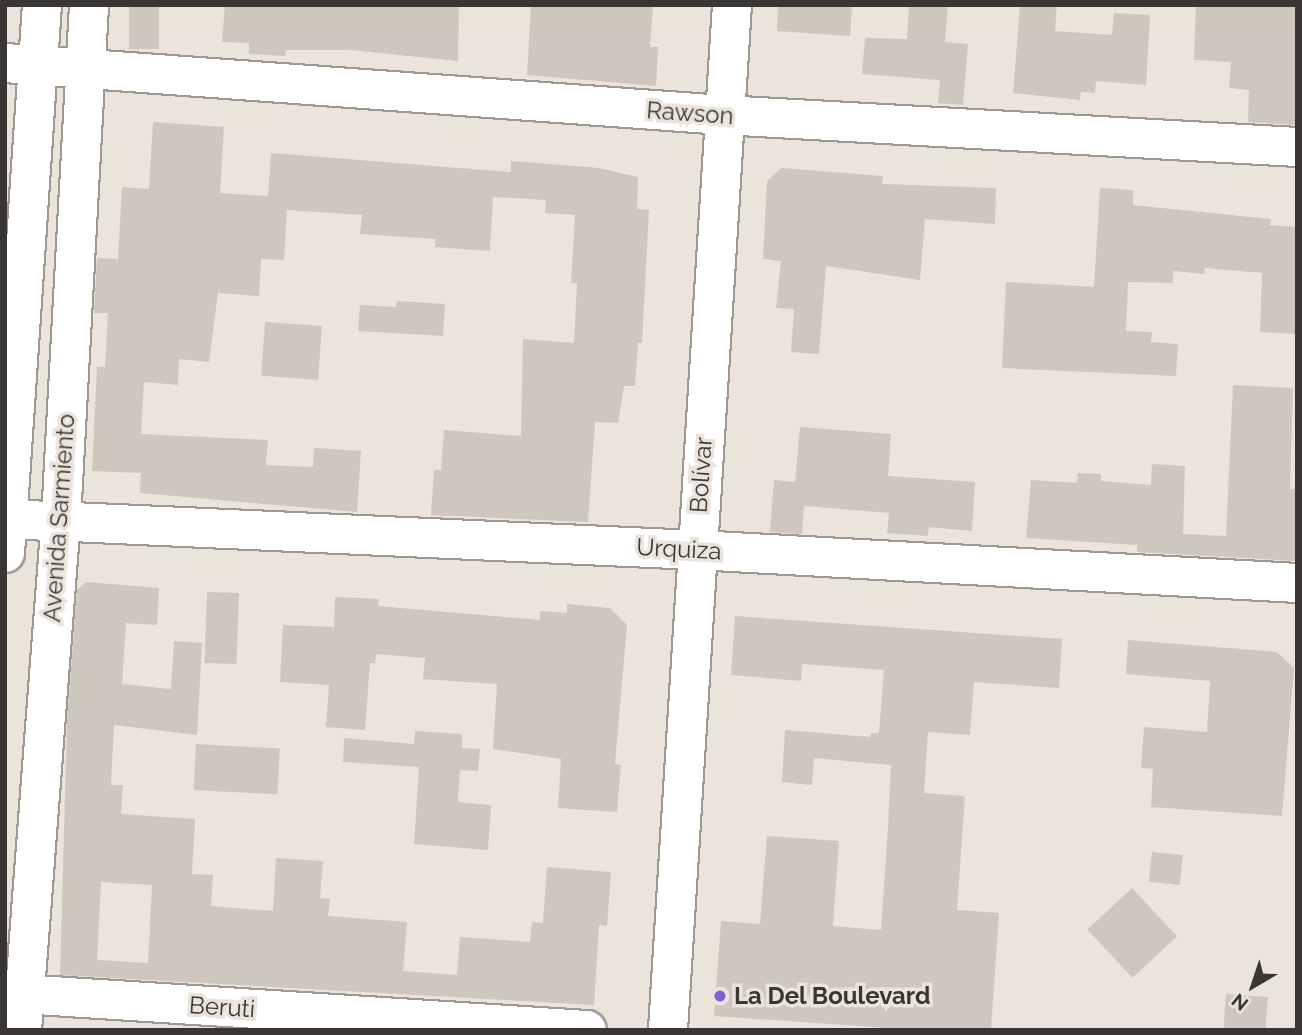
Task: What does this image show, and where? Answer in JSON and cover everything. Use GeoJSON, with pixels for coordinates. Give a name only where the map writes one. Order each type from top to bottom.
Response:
{"type":"FeatureCollection","features":[{"type":"Feature","properties":{"kind":"street"},"geometry":{"type":"LineString","coordinates":[[6,530],[22,64],[43,5]]}},
{"type":"Feature","properties":{"kind":"street","name":"Avenida Sarmiento"},"geometry":{"type":"LineString","coordinates":[[17,1006],[61,519],[89,5]]}},
{"type":"Feature","properties":{"kind":"street","name":"Bolívar"},"geometry":{"type":"LineString","coordinates":[[668,1030],[723,115],[732,5]]}},
{"type":"Feature","properties":{"kind":"street","name":"Rawson"},"geometry":{"type":"LineString","coordinates":[[22,64],[723,115],[1297,147]]}},
{"type":"Feature","properties":{"kind":"street","name":"Urquiza"},"geometry":{"type":"LineString","coordinates":[[6,530],[61,519],[1297,583]]}},
{"type":"Feature","properties":{"kind":"street","name":"Beruti"},"geometry":{"type":"LineString","coordinates":[[17,1006],[587,1030]]}},
{"type":"Feature","properties":{"kind":"building"},"geometry":{"type":"Polygon","coordinates":[[[129,5],[159,5],[159,49],[129,49],[129,5]]]}},
{"type":"Feature","properties":{"kind":"building"},"geometry":{"type":"Polygon","coordinates":[[[225,5],[459,5],[458,61],[350,50],[286,50],[285,56],[249,54],[249,43],[222,42],[225,5]]]}},
{"type":"Feature","properties":{"kind":"building"},"geometry":{"type":"Polygon","coordinates":[[[531,5],[653,5],[650,47],[658,47],[656,86],[527,75],[531,5]]]}},
{"type":"Feature","properties":{"kind":"building"},"geometry":{"type":"Polygon","coordinates":[[[778,5],[852,5],[850,36],[777,31],[778,5]]]}},
{"type":"Feature","properties":{"kind":"building"},"geometry":{"type":"Polygon","coordinates":[[[909,5],[948,5],[945,42],[968,44],[963,105],[938,103],[940,80],[862,74],[865,38],[907,39],[909,5]]]}},
{"type":"Feature","properties":{"kind":"building"},"geometry":{"type":"Polygon","coordinates":[[[1020,5],[1057,5],[1055,31],[1112,35],[1114,13],[1150,15],[1146,85],[1096,81],[1095,93],[1081,92],[1080,100],[1013,93],[1020,5]]]}},
{"type":"Feature","properties":{"kind":"building"},"geometry":{"type":"Polygon","coordinates":[[[1196,5],[1297,5],[1297,125],[1248,122],[1249,90],[1229,88],[1231,62],[1194,60],[1196,5]]]}},
{"type":"Feature","properties":{"kind":"building"},"geometry":{"type":"Polygon","coordinates":[[[153,122],[224,127],[220,193],[268,196],[271,153],[511,172],[511,161],[599,168],[638,177],[637,209],[649,210],[642,343],[638,343],[635,386],[624,386],[618,423],[595,422],[588,522],[431,515],[434,470],[441,470],[444,430],[521,436],[523,339],[574,343],[577,283],[571,283],[575,215],[545,213],[546,200],[493,197],[490,251],[435,247],[436,239],[360,234],[362,215],[287,210],[284,260],[261,259],[259,296],[218,293],[209,362],[179,359],[178,385],[144,382],[141,434],[268,440],[266,465],[313,467],[314,448],[361,451],[357,512],[140,493],[141,473],[92,471],[97,367],[105,367],[108,313],[94,313],[97,258],[118,259],[122,187],[149,189],[153,122]]]}},
{"type":"Feature","properties":{"kind":"building"},"geometry":{"type":"Polygon","coordinates":[[[781,168],[883,176],[882,184],[996,188],[995,224],[925,219],[920,280],[826,266],[819,354],[791,352],[794,309],[776,308],[781,261],[763,259],[767,181],[781,168]]]}},
{"type":"Feature","properties":{"kind":"building"},"geometry":{"type":"Polygon","coordinates":[[[1100,188],[1133,190],[1133,205],[1271,219],[1270,225],[1297,227],[1297,334],[1260,332],[1262,273],[1205,268],[1204,274],[1173,271],[1173,283],[1128,282],[1126,331],[1152,332],[1151,342],[1178,344],[1176,376],[1002,368],[1006,282],[1094,287],[1100,188]]]}},
{"type":"Feature","properties":{"kind":"building"},"geometry":{"type":"Polygon","coordinates":[[[397,301],[445,304],[443,336],[358,331],[360,305],[396,307],[397,301]]]}},
{"type":"Feature","properties":{"kind":"building"},"geometry":{"type":"Polygon","coordinates":[[[265,322],[322,326],[318,380],[261,376],[265,322]]]}},
{"type":"Feature","properties":{"kind":"building"},"geometry":{"type":"Polygon","coordinates":[[[1233,385],[1293,388],[1290,489],[1297,489],[1297,561],[1137,552],[1137,545],[1026,538],[1031,480],[1077,483],[1078,473],[1101,474],[1101,481],[1151,485],[1152,464],[1185,466],[1183,534],[1226,536],[1233,385]]]}},
{"type":"Feature","properties":{"kind":"building"},"geometry":{"type":"Polygon","coordinates":[[[800,427],[891,434],[888,476],[975,482],[972,531],[929,527],[928,536],[887,533],[889,513],[804,506],[802,534],[770,532],[774,480],[795,482],[800,427]]]}},
{"type":"Feature","properties":{"kind":"building"},"geometry":{"type":"Polygon","coordinates":[[[86,582],[159,588],[157,625],[126,623],[122,684],[171,689],[174,641],[202,643],[197,735],[114,725],[111,785],[123,785],[121,814],[195,819],[192,874],[213,875],[211,906],[273,911],[276,858],[323,861],[320,898],[330,899],[328,916],[407,922],[403,971],[457,975],[460,937],[530,942],[532,922],[543,923],[547,867],[611,872],[607,926],[599,925],[594,1005],[60,975],[67,722],[77,590],[86,582]],[[101,882],[97,960],[148,963],[152,885],[101,882]]]}},
{"type":"Feature","properties":{"kind":"building"},"geometry":{"type":"Polygon","coordinates":[[[207,592],[239,593],[237,664],[205,663],[207,592]]]}},
{"type":"Feature","properties":{"kind":"building"},"geometry":{"type":"Polygon","coordinates":[[[335,597],[379,599],[378,606],[540,620],[540,611],[567,613],[567,604],[610,608],[627,625],[615,764],[621,765],[617,812],[558,808],[561,759],[493,749],[497,684],[423,679],[425,658],[376,654],[375,663],[370,663],[365,730],[326,727],[329,685],[280,682],[283,625],[334,627],[335,597]]]}},
{"type":"Feature","properties":{"kind":"building"},"geometry":{"type":"Polygon","coordinates":[[[735,616],[1062,639],[1059,688],[974,682],[970,735],[928,732],[924,793],[965,796],[957,910],[999,913],[991,1030],[915,1030],[714,1016],[721,921],[760,924],[767,836],[839,841],[833,926],[881,930],[888,827],[891,765],[814,758],[812,785],[782,782],[785,730],[870,737],[871,733],[879,733],[884,670],[802,664],[801,681],[731,675],[735,616]]]}},
{"type":"Feature","properties":{"kind":"building"},"geometry":{"type":"Polygon","coordinates":[[[1128,640],[1277,652],[1294,668],[1282,816],[1151,807],[1153,769],[1141,768],[1144,727],[1207,732],[1210,681],[1126,674],[1128,640]]]}},
{"type":"Feature","properties":{"kind":"building"},"geometry":{"type":"Polygon","coordinates":[[[415,731],[462,734],[462,748],[480,749],[478,771],[460,770],[458,802],[491,805],[488,850],[414,844],[419,767],[343,762],[344,738],[414,744],[415,731]]]}},
{"type":"Feature","properties":{"kind":"building"},"geometry":{"type":"Polygon","coordinates":[[[196,744],[280,748],[277,794],[194,790],[196,744]]]}},
{"type":"Feature","properties":{"kind":"building"},"geometry":{"type":"Polygon","coordinates":[[[1152,852],[1183,855],[1180,885],[1149,882],[1152,852]]]}},
{"type":"Feature","properties":{"kind":"building"},"geometry":{"type":"Polygon","coordinates":[[[1132,888],[1177,936],[1132,978],[1087,930],[1132,888]]]}},
{"type":"Feature","properties":{"kind":"building"},"geometry":{"type":"Polygon","coordinates":[[[1226,994],[1268,997],[1266,1030],[1223,1030],[1226,994]]]}},
{"type":"Feature","properties":{"kind":"place","name":"La Del Boulevard"},"geometry":{"type":"Point","coordinates":[720,996]}}]}
